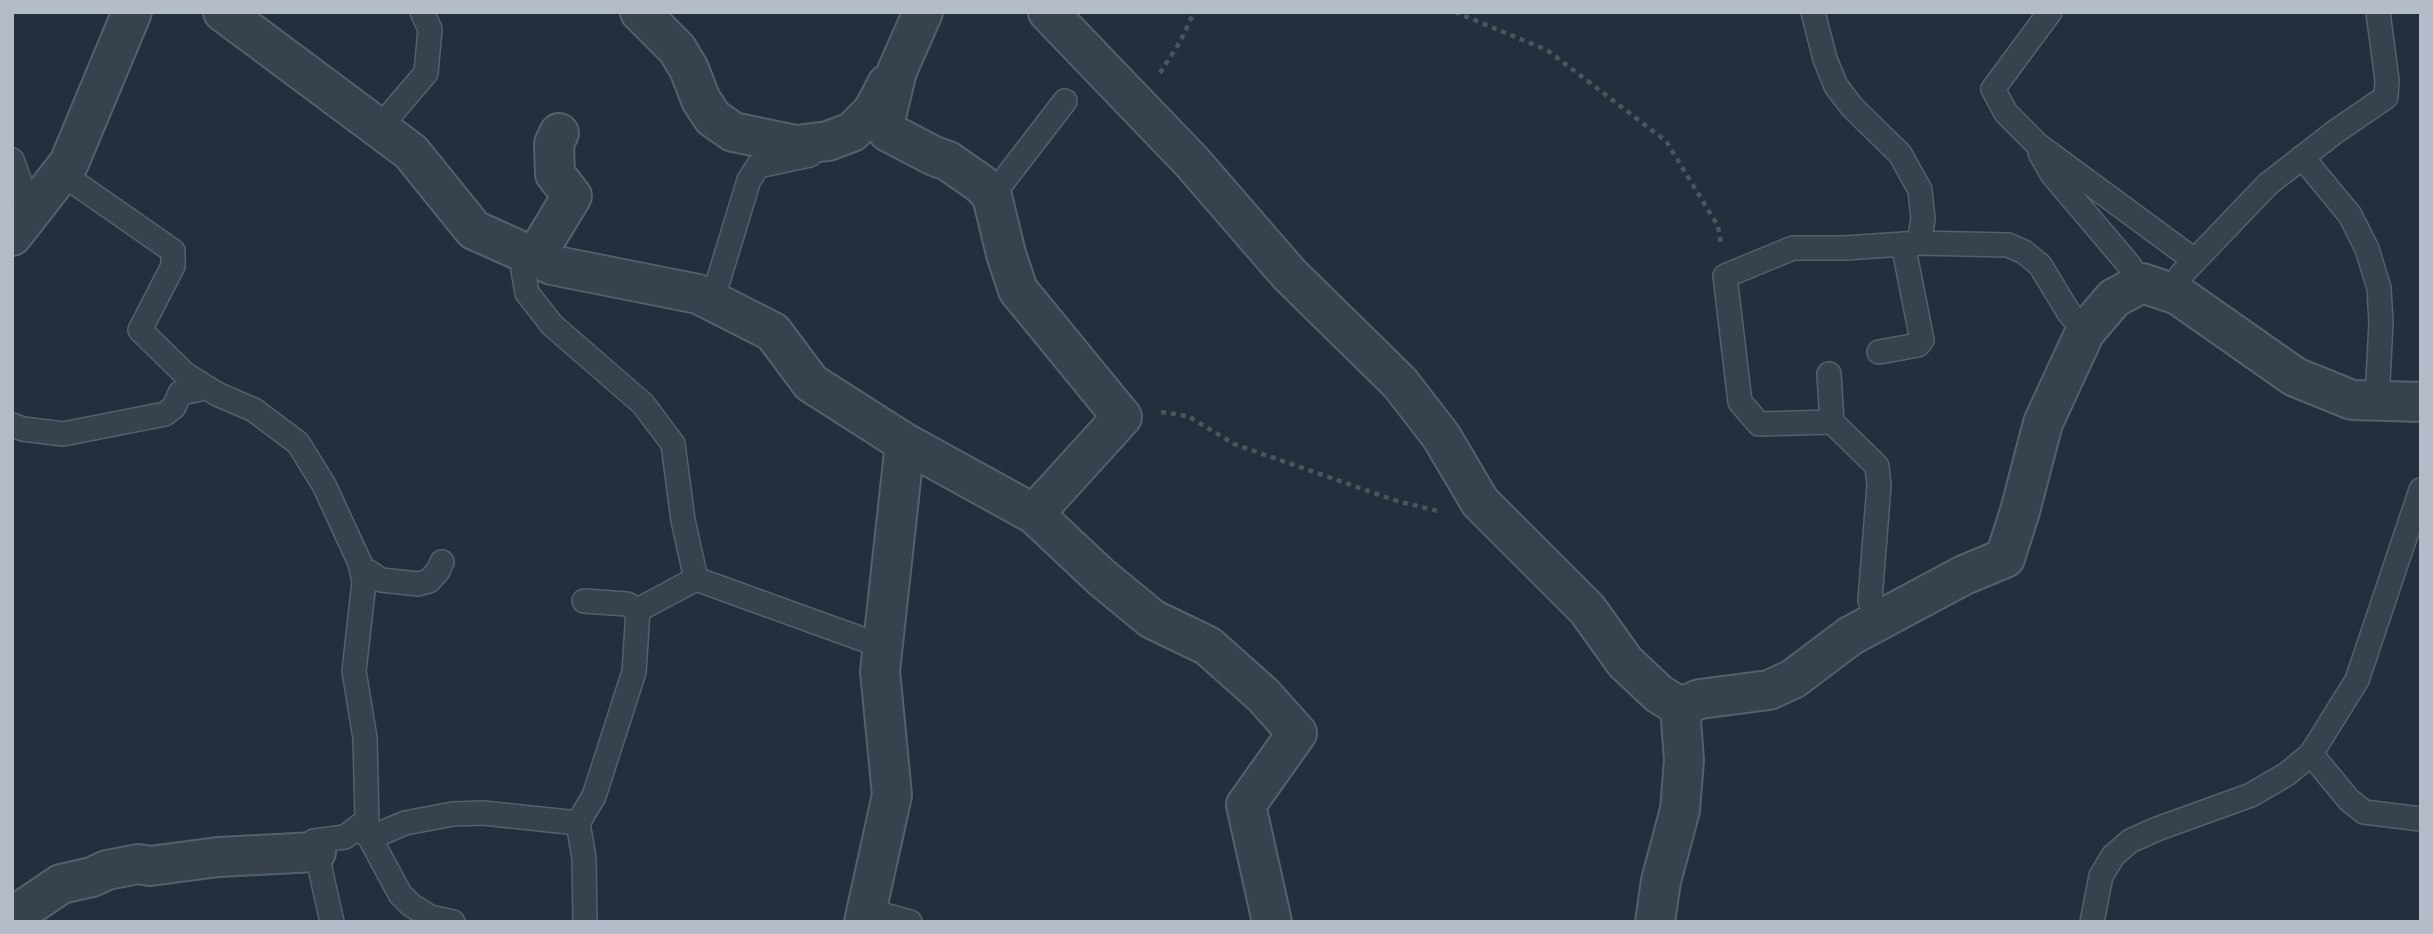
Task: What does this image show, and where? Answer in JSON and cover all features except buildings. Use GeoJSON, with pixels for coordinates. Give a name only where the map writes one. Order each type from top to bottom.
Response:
{"type":"FeatureCollection","features":[{"type":"Feature","properties":{"kind":"street"},"geometry":{"type":"LineString","coordinates":[[23,222],[69,163],[132,12]]}},
{"type":"Feature","properties":{"kind":"street"},"geometry":{"type":"LineString","coordinates":[[223,12],[411,152],[474,230],[552,265],[698,294],[773,332],[811,383],[905,443],[1034,514],[1101,577],[1153,620],[1208,646],[1263,695],[1297,733],[1245,805],[1272,922]]}},
{"type":"Feature","properties":{"kind":"street"},"geometry":{"type":"LineString","coordinates":[[640,12],[677,49],[689,69],[701,100],[713,118],[733,132],[759,138],[796,145],[828,141],[852,132],[873,111],[897,71]]}},
{"type":"Feature","properties":{"kind":"street"},"geometry":{"type":"LineString","coordinates":[[923,12],[897,71],[884,125],[888,132],[948,161],[981,184],[992,196],[1018,290],[1122,417],[1034,514]]}},
{"type":"Feature","properties":{"kind":"street"},"geometry":{"type":"LineString","coordinates":[[1048,12],[1192,162],[1289,274],[1400,383],[1441,436],[1480,502],[1587,609],[1625,662],[1660,694],[1680,707]]}},
{"type":"Feature","properties":{"kind":"street"},"geometry":{"type":"LineString","coordinates":[[531,256],[572,196],[555,174],[554,144],[559,133]]}},
{"type":"Feature","properties":{"kind":"street"},"geometry":{"type":"LineString","coordinates":[[1680,707],[1699,699],[1769,690],[1793,679],[1850,636],[1964,575],[2004,558],[2020,511],[2043,423],[2084,332],[2114,299],[2154,289],[2178,295],[2295,377],[2352,400],[2421,402]]}},
{"type":"Feature","properties":{"kind":"street"},"geometry":{"type":"LineString","coordinates":[[866,916],[892,795],[880,671],[905,443]]}},
{"type":"Feature","properties":{"kind":"street"},"geometry":{"type":"LineString","coordinates":[[1655,922],[1661,881],[1681,810],[1684,760],[1680,707]]}},
{"type":"Feature","properties":{"kind":"street"},"geometry":{"type":"LineString","coordinates":[[23,910],[61,884],[92,877],[107,870],[138,864],[150,866],[218,858],[316,852]]}},
{"type":"Feature","properties":{"kind":"lane"},"geometry":{"type":"LineString","coordinates":[[379,128],[426,73],[430,29],[422,12]]}},
{"type":"Feature","properties":{"kind":"lane"},"geometry":{"type":"LineString","coordinates":[[1813,12],[1825,59],[1836,86],[1852,107],[1900,154],[1920,190],[1923,219],[1911,243],[1922,340],[1919,345],[1879,352]]}},
{"type":"Feature","properties":{"kind":"lane"},"geometry":{"type":"LineString","coordinates":[[2050,12],[1993,89],[2006,113],[2042,148],[2194,260]]}},
{"type":"Feature","properties":{"kind":"lane"},"geometry":{"type":"LineString","coordinates":[[2042,148],[2040,153],[2052,174],[2130,266],[2154,289],[2181,275],[2268,184],[2334,132],[2386,97],[2387,80],[2378,12]]}},
{"type":"Feature","properties":{"kind":"lane"},"geometry":{"type":"LineString","coordinates":[[992,196],[1065,101]]}},
{"type":"Feature","properties":{"kind":"lane"},"geometry":{"type":"LineString","coordinates":[[712,301],[749,180],[758,166],[824,151],[828,141]]}},
{"type":"Feature","properties":{"kind":"lane"},"geometry":{"type":"LineString","coordinates":[[2302,158],[2350,215],[2367,249],[2379,288],[2381,312],[2377,400]]}},
{"type":"Feature","properties":{"kind":"lane"},"geometry":{"type":"LineString","coordinates":[[12,160],[27,201],[23,222]]}},
{"type":"Feature","properties":{"kind":"lane"},"geometry":{"type":"LineString","coordinates":[[61,173],[173,251],[173,267],[140,330],[185,374],[217,394],[254,410],[298,443],[324,485],[360,564],[364,582],[354,671],[365,738],[367,820],[364,833],[400,894],[411,905],[430,916],[453,922]]}},
{"type":"Feature","properties":{"kind":"lane"},"geometry":{"type":"LineString","coordinates":[[1832,422],[1759,424],[1740,402],[1725,276],[1793,248],[1845,248],[1911,243],[2008,245],[2024,252],[2040,265],[2069,313],[2084,332]]}},
{"type":"Feature","properties":{"kind":"lane"},"geometry":{"type":"LineString","coordinates":[[531,256],[523,270],[527,293],[552,325],[643,404],[673,444],[683,520],[696,579]]}},
{"type":"Feature","properties":{"kind":"lane"},"geometry":{"type":"LineString","coordinates":[[1829,374],[1832,422],[1877,466],[1879,485],[1871,600],[1876,622]]}},
{"type":"Feature","properties":{"kind":"lane"},"geometry":{"type":"LineString","coordinates":[[12,425],[63,434],[165,414],[173,407],[180,393],[204,386]]}},
{"type":"Feature","properties":{"kind":"lane"},"geometry":{"type":"LineString","coordinates":[[2092,922],[2101,876],[2113,856],[2130,841],[2251,795],[2287,774],[2311,754],[2357,680],[2421,490]]}},
{"type":"Feature","properties":{"kind":"lane"},"geometry":{"type":"LineString","coordinates":[[362,573],[369,572],[381,580],[418,584],[429,580],[442,562]]}},
{"type":"Feature","properties":{"kind":"lane"},"geometry":{"type":"LineString","coordinates":[[638,610],[696,579],[884,647]]}},
{"type":"Feature","properties":{"kind":"lane"},"geometry":{"type":"LineString","coordinates":[[584,601],[627,604],[638,610]]}},
{"type":"Feature","properties":{"kind":"lane"},"geometry":{"type":"LineString","coordinates":[[585,922],[584,858],[578,823],[594,796],[634,672],[638,610]]}},
{"type":"Feature","properties":{"kind":"lane"},"geometry":{"type":"LineString","coordinates":[[2311,754],[2349,800],[2364,812],[2421,819]]}},
{"type":"Feature","properties":{"kind":"lane"},"geometry":{"type":"LineString","coordinates":[[332,922],[314,841],[453,814],[483,813],[578,823]]}},
{"type":"Feature","properties":{"kind":"lane"},"geometry":{"type":"LineString","coordinates":[[866,916],[910,922]]}},
{"type":"Feature","properties":{"kind":"path"},"geometry":{"type":"LineString","coordinates":[[1135,103],[1151,87],[1180,42],[1194,12]]}},
{"type":"Feature","properties":{"kind":"path"},"geometry":{"type":"LineString","coordinates":[[1455,12],[1546,50],[1666,141],[1718,226],[1725,276]]}},
{"type":"Feature","properties":{"kind":"path"},"geometry":{"type":"LineString","coordinates":[[1122,417],[1164,411],[1188,416],[1234,444],[1397,501],[1447,513]]}}]}
